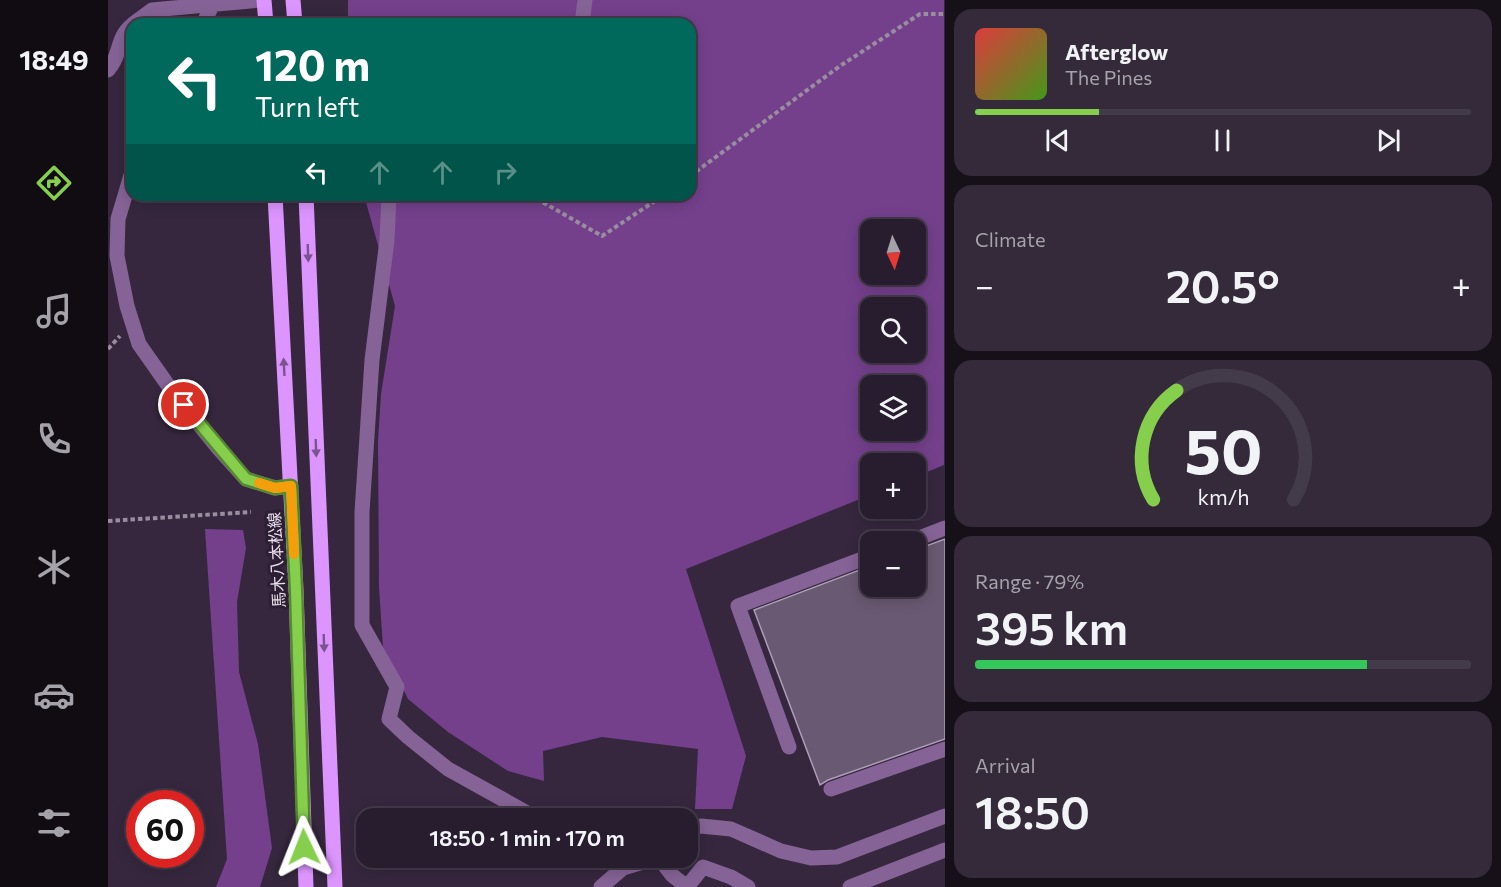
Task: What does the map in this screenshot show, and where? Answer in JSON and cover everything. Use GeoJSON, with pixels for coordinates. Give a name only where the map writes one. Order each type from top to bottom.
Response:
{"type":"FeatureCollection","features":[{"type":"Feature","properties":{"kind":"main road"},"geometry":{"type":"LineString","coordinates":[[262,0],[265,18]]}},
{"type":"Feature","properties":{"kind":"main road"},"geometry":{"type":"LineString","coordinates":[[293,0],[294,18]]}},
{"type":"Feature","properties":{"kind":"main road","name":"馬木八本松線"},"geometry":{"type":"LineString","coordinates":[[275,201],[296,590],[306,887]]}},
{"type":"Feature","properties":{"kind":"main road"},"geometry":{"type":"LineString","coordinates":[[306,201],[335,887]]}},
{"type":"Feature","properties":{"kind":"street"},"geometry":{"type":"LineString","coordinates":[[142,18],[152,10],[262,0]]}},
{"type":"Feature","properties":{"kind":"street"},"geometry":{"type":"LineString","coordinates":[[583,18],[585,0]]}},
{"type":"Feature","properties":{"kind":"street"},"geometry":{"type":"LineString","coordinates":[[206,18],[213,4]]}},
{"type":"Feature","properties":{"kind":"street"},"geometry":{"type":"LineString","coordinates":[[108,70],[126,30]]}},
{"type":"Feature","properties":{"kind":"street"},"geometry":{"type":"LineString","coordinates":[[126,192],[118,219],[117,256],[127,306],[139,344],[172,391],[246,479],[275,488],[291,486]]}},
{"type":"Feature","properties":{"kind":"street"},"geometry":{"type":"LineString","coordinates":[[389,201],[387,240],[372,360],[362,512],[362,625],[397,687],[388,718],[448,769],[518,808]]}},
{"type":"Feature","properties":{"kind":"street"},"geometry":{"type":"LineString","coordinates":[[926,535],[945,528]]}},
{"type":"Feature","properties":{"kind":"street"},"geometry":{"type":"LineString","coordinates":[[789,747],[738,606],[860,560]]}},
{"type":"Feature","properties":{"kind":"street"},"geometry":{"type":"LineString","coordinates":[[831,789],[945,749]]}},
{"type":"Feature","properties":{"kind":"street"},"geometry":{"type":"LineString","coordinates":[[698,827],[731,829],[781,851],[811,858],[837,857],[945,816]]}},
{"type":"Feature","properties":{"kind":"street"},"geometry":{"type":"LineString","coordinates":[[850,887],[945,850]]}},
{"type":"Feature","properties":{"kind":"street"},"geometry":{"type":"LineString","coordinates":[[667,868],[687,887],[703,867],[731,877],[748,887]]}},
{"type":"Feature","properties":{"kind":"street"},"geometry":{"type":"LineString","coordinates":[[601,887],[623,868]]}},
{"type":"Feature","properties":{"kind":"path"},"geometry":{"type":"LineString","coordinates":[[696,172],[840,66],[920,14],[945,14]]}},
{"type":"Feature","properties":{"kind":"path"},"geometry":{"type":"LineString","coordinates":[[541,201],[602,236],[655,201]]}},
{"type":"Feature","properties":{"kind":"path"},"geometry":{"type":"LineString","coordinates":[[108,521],[251,512]]}},
{"type":"Feature","properties":{"kind":"shaded area"},"geometry":{"type":"Polygon","coordinates":[[[348,0],[944,0],[944,465],[926,472],[926,453],[860,453],[860,499],[686,569],[746,756],[732,809],[695,808],[698,749],[602,737],[543,751],[544,781],[508,771],[448,732],[408,699],[383,647],[379,587],[378,441],[381,394],[395,306],[366,201],[696,201],[696,18],[348,18],[348,0]]]}},
{"type":"Feature","properties":{"kind":"shaded area"},"geometry":{"type":"Polygon","coordinates":[[[205,529],[243,530],[246,548],[237,602],[239,672],[258,744],[272,848],[260,887],[216,887],[227,859],[205,529]]]}},
{"type":"Feature","properties":{"kind":"building"},"geometry":{"type":"Polygon","coordinates":[[[945,539],[945,739],[828,780],[820,785],[754,610],[860,570],[860,597],[926,597],[926,546],[945,539]]]}},
{"type":"Feature","properties":{"kind":"slow traffic"},"geometry":{"type":"LineString","coordinates":[[259,483],[275,488],[291,486],[294,554]]}},
{"type":"Feature","properties":{"kind":"route"},"geometry":{"type":"LineString","coordinates":[[184,405],[246,479],[275,488],[291,486],[304,847]]}}]}
